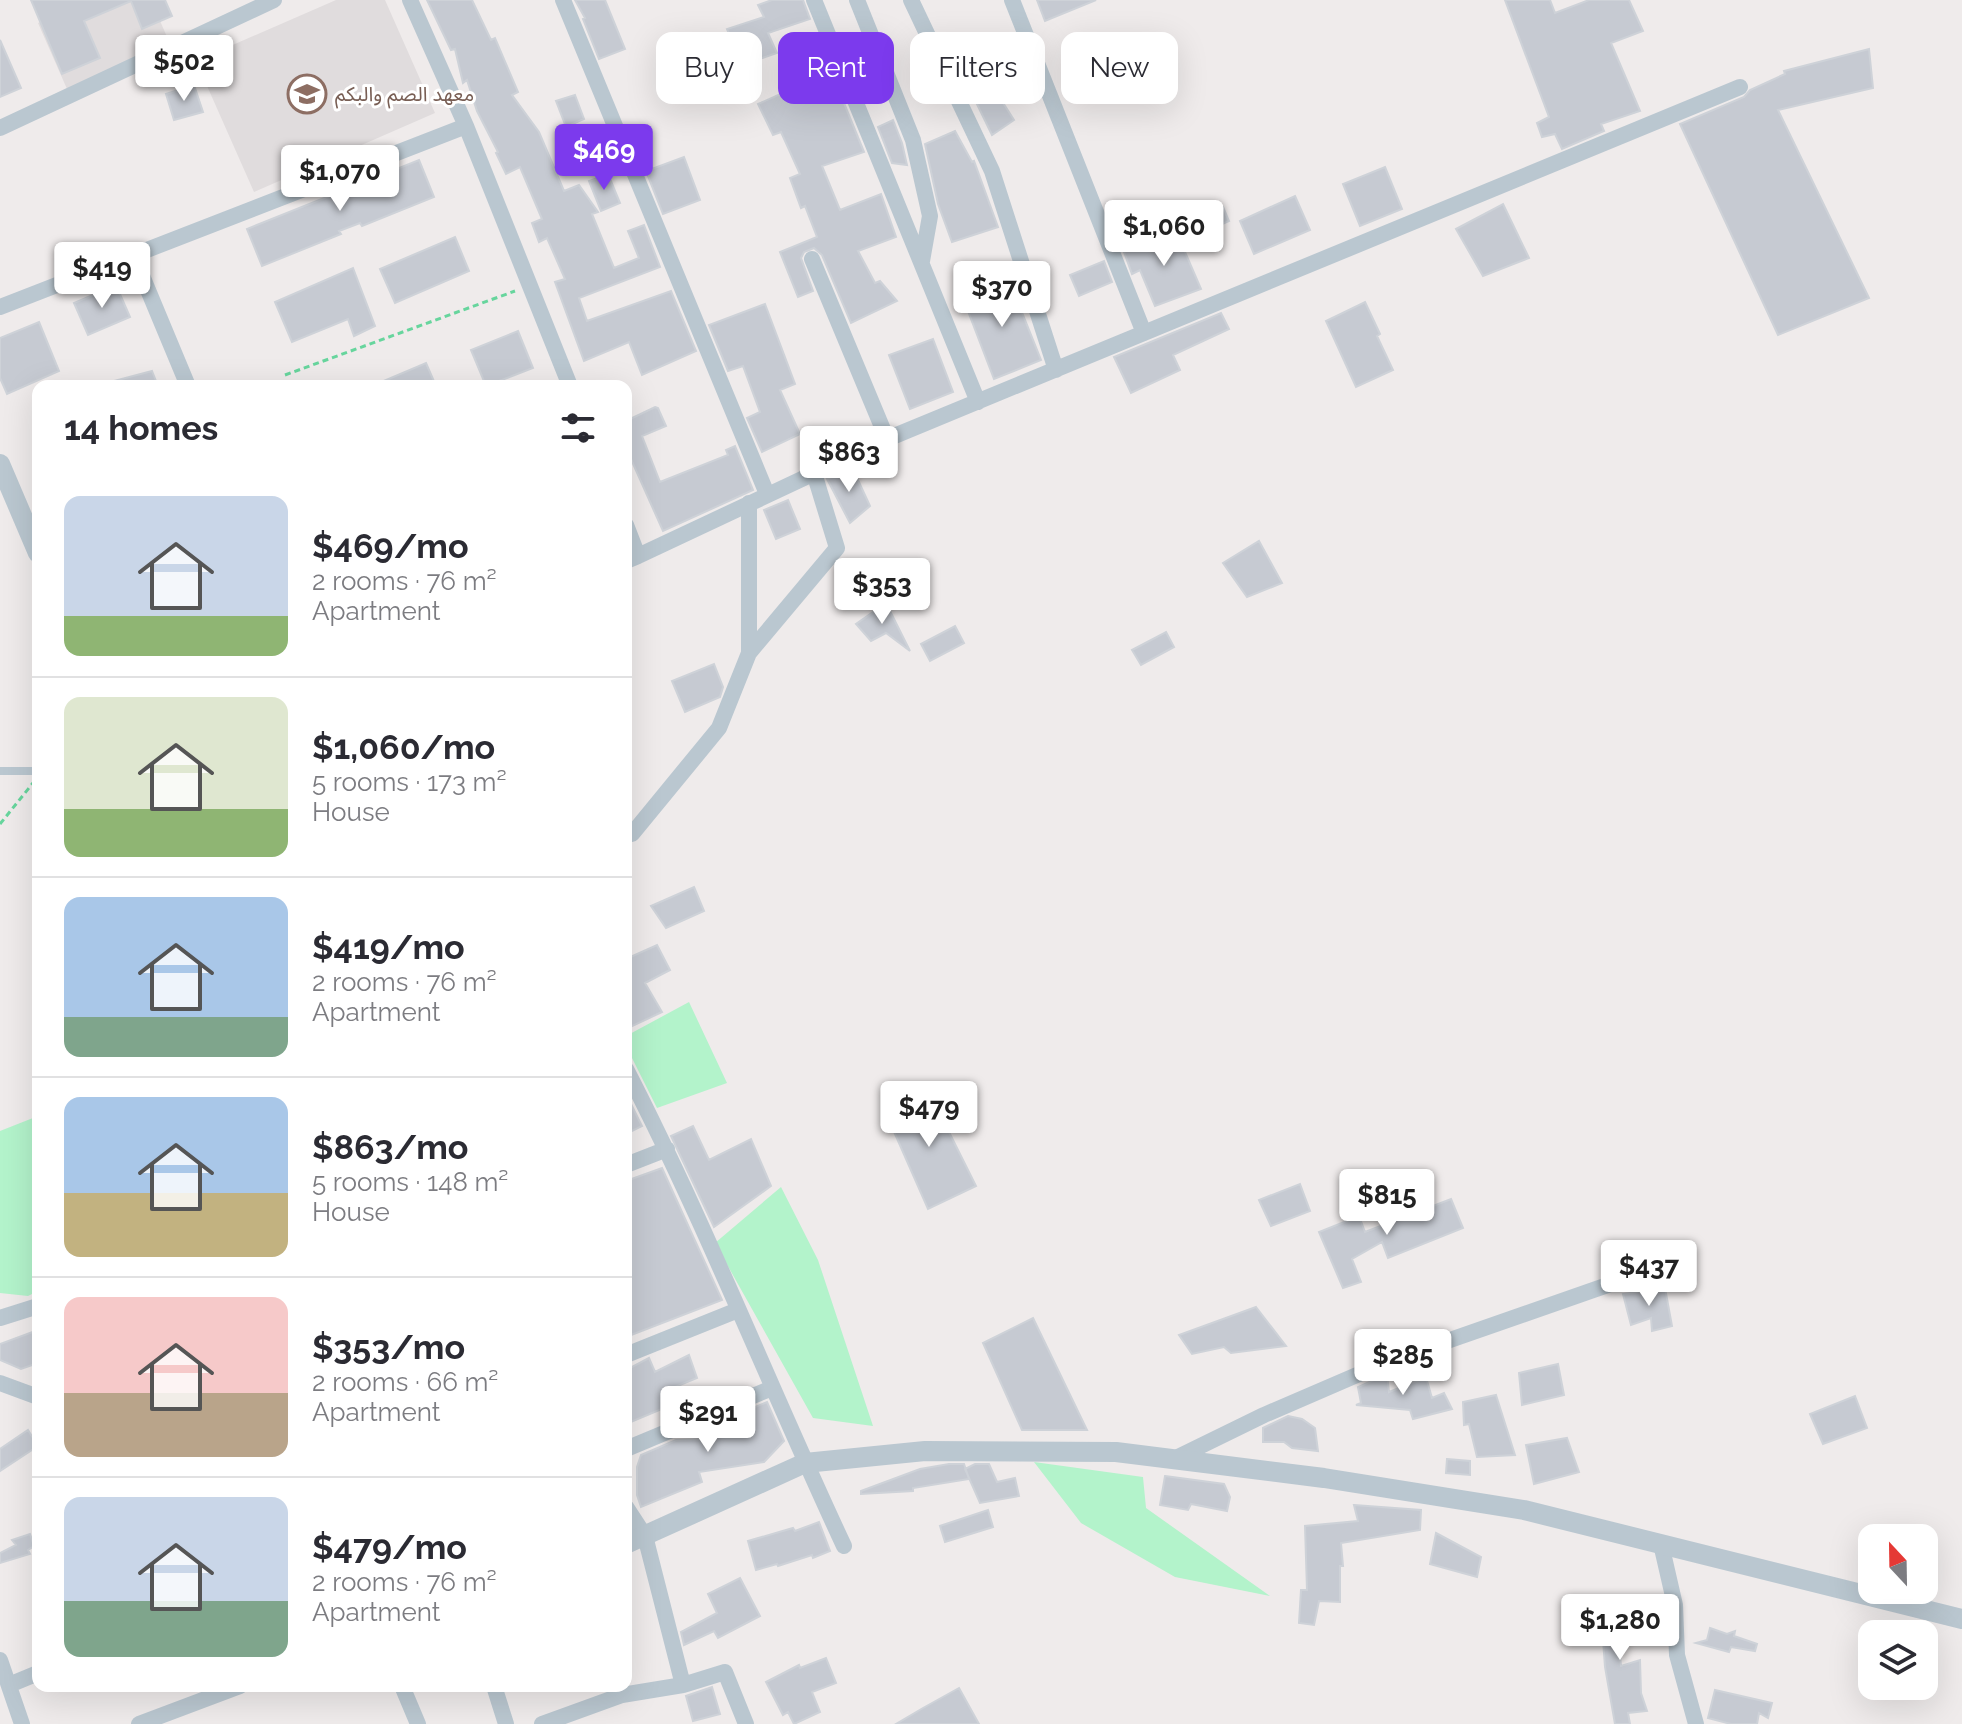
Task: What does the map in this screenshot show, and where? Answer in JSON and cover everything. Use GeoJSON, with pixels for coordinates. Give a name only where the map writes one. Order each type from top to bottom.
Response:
{"type":"FeatureCollection","features":[{"type":"Feature","properties":{"kind":"street"},"geometry":{"type":"LineString","coordinates":[[0,128],[274,0]]}},
{"type":"Feature","properties":{"kind":"street"},"geometry":{"type":"LineString","coordinates":[[410,0],[466,126],[568,380]]}},
{"type":"Feature","properties":{"kind":"street"},"geometry":{"type":"LineString","coordinates":[[563,0],[767,494]]}},
{"type":"Feature","properties":{"kind":"street"},"geometry":{"type":"LineString","coordinates":[[814,0],[978,402]]}},
{"type":"Feature","properties":{"kind":"street"},"geometry":{"type":"LineString","coordinates":[[857,0],[913,140],[930,216],[922,263]]}},
{"type":"Feature","properties":{"kind":"street"},"geometry":{"type":"LineString","coordinates":[[911,0],[992,171],[1056,370]]}},
{"type":"Feature","properties":{"kind":"street"},"geometry":{"type":"LineString","coordinates":[[1012,0],[1144,333]]}},
{"type":"Feature","properties":{"kind":"street"},"geometry":{"type":"LineString","coordinates":[[632,558],[887,439],[1740,87]]}},
{"type":"Feature","properties":{"kind":"street"},"geometry":{"type":"LineString","coordinates":[[0,307],[466,126]]}},
{"type":"Feature","properties":{"kind":"street"},"geometry":{"type":"LineString","coordinates":[[133,254],[186,380]]}},
{"type":"Feature","properties":{"kind":"street"},"geometry":{"type":"LineString","coordinates":[[812,259],[887,439]]}},
{"type":"Feature","properties":{"kind":"street"},"geometry":{"type":"LineString","coordinates":[[0,464],[32,539]]}},
{"type":"Feature","properties":{"kind":"street"},"geometry":{"type":"LineString","coordinates":[[632,834],[719,728],[749,653],[837,548],[814,473]]}},
{"type":"Feature","properties":{"kind":"street"},"geometry":{"type":"LineString","coordinates":[[749,503],[749,653]]}},
{"type":"Feature","properties":{"kind":"street"},"geometry":{"type":"LineString","coordinates":[[632,1081],[667,1149],[844,1546]]}},
{"type":"Feature","properties":{"kind":"street"},"geometry":{"type":"LineString","coordinates":[[632,1163],[667,1149]]}},
{"type":"Feature","properties":{"kind":"street"},"geometry":{"type":"LineString","coordinates":[[1174,1459],[1264,1415],[1387,1362],[1682,1259]]}},
{"type":"Feature","properties":{"kind":"street"},"geometry":{"type":"LineString","coordinates":[[0,1318],[32,1308]]}},
{"type":"Feature","properties":{"kind":"street"},"geometry":{"type":"LineString","coordinates":[[632,1353],[738,1310]]}},
{"type":"Feature","properties":{"kind":"street"},"geometry":{"type":"LineString","coordinates":[[0,1383],[32,1395]]}},
{"type":"Feature","properties":{"kind":"street"},"geometry":{"type":"LineString","coordinates":[[632,1446],[772,1388]]}},
{"type":"Feature","properties":{"kind":"street"},"geometry":{"type":"LineString","coordinates":[[683,1685],[636,1540],[805,1463],[925,1451],[1116,1452],[1324,1478],[1524,1510],[1962,1619]]}},
{"type":"Feature","properties":{"kind":"street"},"geometry":{"type":"LineString","coordinates":[[1661,1544],[1675,1605],[1677,1655],[1696,1724]]}},
{"type":"Feature","properties":{"kind":"street"},"geometry":{"type":"LineString","coordinates":[[0,1660],[22,1724]]}},
{"type":"Feature","properties":{"kind":"street"},"geometry":{"type":"LineString","coordinates":[[547,1724],[622,1695],[683,1685],[725,1672],[746,1724]]}},
{"type":"Feature","properties":{"kind":"street"},"geometry":{"type":"LineString","coordinates":[[9,1685],[32,1675]]}},
{"type":"Feature","properties":{"kind":"street"},"geometry":{"type":"LineString","coordinates":[[139,1724],[224,1692]]}},
{"type":"Feature","properties":{"kind":"street"},"geometry":{"type":"LineString","coordinates":[[405,1692],[418,1724]]}},
{"type":"Feature","properties":{"kind":"street"},"geometry":{"type":"LineString","coordinates":[[496,1692],[506,1724]]}},
{"type":"Feature","properties":{"kind":"lane"},"geometry":{"type":"LineString","coordinates":[[0,771],[32,771]]}},
{"type":"Feature","properties":{"kind":"lane"},"geometry":{"type":"LineString","coordinates":[[0,1308],[18,1312]]}},
{"type":"Feature","properties":{"kind":"path"},"geometry":{"type":"LineString","coordinates":[[285,375],[530,286]]}},
{"type":"Feature","properties":{"kind":"path"},"geometry":{"type":"LineString","coordinates":[[0,824],[32,785]]}},
{"type":"Feature","properties":{"kind":"shaded area"},"geometry":{"type":"Polygon","coordinates":[[[92,0],[151,0],[174,53],[71,98],[38,23],[92,0]]]}},
{"type":"Feature","properties":{"kind":"shaded area"},"geometry":{"type":"Polygon","coordinates":[[[336,0],[385,0],[435,113],[254,192],[196,61],[336,0]]]}},
{"type":"Feature","properties":{"kind":"green space"},"geometry":{"type":"Polygon","coordinates":[[[689,1002],[727,1083],[657,1108],[632,1058],[632,1033],[689,1002]]]}},
{"type":"Feature","properties":{"kind":"green space"},"geometry":{"type":"Polygon","coordinates":[[[32,1118],[32,1294],[28,1296],[0,1293],[0,1131],[32,1118]]]}},
{"type":"Feature","properties":{"kind":"green space"},"geometry":{"type":"Polygon","coordinates":[[[781,1187],[818,1260],[873,1426],[813,1418],[715,1243],[781,1187]]]}},
{"type":"Feature","properties":{"kind":"green space"},"geometry":{"type":"Polygon","coordinates":[[[1034,1462],[1143,1477],[1146,1508],[1270,1596],[1175,1577],[1081,1523],[1034,1462]]]}},
{"type":"Feature","properties":{"kind":"building"},"geometry":{"type":"Polygon","coordinates":[[[31,0],[165,0],[172,16],[142,29],[131,1],[84,21],[100,58],[62,74],[31,0]]]}},
{"type":"Feature","properties":{"kind":"building"},"geometry":{"type":"Polygon","coordinates":[[[427,0],[472,0],[491,40],[495,38],[518,92],[512,95],[539,132],[564,191],[579,185],[598,212],[592,214],[614,268],[639,258],[628,231],[644,225],[660,267],[579,298],[587,321],[671,291],[696,351],[642,375],[629,342],[584,361],[555,282],[565,279],[547,238],[539,242],[532,223],[542,219],[520,167],[506,174],[477,111],[467,80],[463,83],[455,49],[451,50],[427,0]]]}},
{"type":"Feature","properties":{"kind":"building"},"geometry":{"type":"Polygon","coordinates":[[[575,0],[605,0],[625,49],[599,59],[585,18],[575,0]]]}},
{"type":"Feature","properties":{"kind":"building"},"geometry":{"type":"Polygon","coordinates":[[[772,0],[803,0],[810,19],[768,33],[777,53],[762,58],[762,32],[728,32],[727,29],[764,17],[758,5],[772,0]]]}},
{"type":"Feature","properties":{"kind":"building"},"geometry":{"type":"Polygon","coordinates":[[[1037,0],[1096,0],[1045,21],[1037,0]]]}},
{"type":"Feature","properties":{"kind":"building"},"geometry":{"type":"Polygon","coordinates":[[[1505,0],[1550,0],[1555,13],[1589,0],[1629,0],[1643,31],[1611,43],[1640,111],[1601,124],[1604,131],[1562,149],[1555,134],[1542,137],[1537,123],[1549,117],[1505,0]]]}},
{"type":"Feature","properties":{"kind":"building"},"geometry":{"type":"Polygon","coordinates":[[[0,40],[21,88],[0,97],[0,40]]]}},
{"type":"Feature","properties":{"kind":"building"},"geometry":{"type":"Polygon","coordinates":[[[1869,49],[1873,88],[1778,110],[1869,298],[1778,335],[1680,124],[1744,97],[1750,90],[1785,74],[1784,71],[1869,49]]]}},
{"type":"Feature","properties":{"kind":"building"},"geometry":{"type":"Polygon","coordinates":[[[194,85],[203,112],[174,120],[166,94],[194,85]]]}},
{"type":"Feature","properties":{"kind":"building"},"geometry":{"type":"Polygon","coordinates":[[[575,95],[584,119],[566,127],[556,101],[575,95]]]}},
{"type":"Feature","properties":{"kind":"building"},"geometry":{"type":"Polygon","coordinates":[[[778,95],[778,104],[844,104],[864,152],[822,166],[840,210],[881,194],[896,237],[858,251],[875,283],[880,281],[897,301],[851,323],[822,255],[814,248],[804,252],[801,258],[813,291],[798,297],[780,252],[817,237],[805,206],[801,208],[790,178],[800,174],[781,132],[773,135],[758,104],[778,95]]]}},
{"type":"Feature","properties":{"kind":"building"},"geometry":{"type":"Polygon","coordinates":[[[977,104],[1004,104],[1014,120],[992,135],[977,104]]]}},
{"type":"Feature","properties":{"kind":"building"},"geometry":{"type":"Polygon","coordinates":[[[893,120],[907,165],[892,163],[878,127],[893,120]]]}},
{"type":"Feature","properties":{"kind":"building"},"geometry":{"type":"Polygon","coordinates":[[[955,131],[974,161],[998,227],[952,242],[938,204],[925,144],[955,131]]]}},
{"type":"Feature","properties":{"kind":"building"},"geometry":{"type":"Polygon","coordinates":[[[684,157],[700,200],[663,214],[646,171],[684,157]]]}},
{"type":"Feature","properties":{"kind":"building"},"geometry":{"type":"Polygon","coordinates":[[[419,160],[434,197],[362,226],[360,223],[339,231],[341,234],[262,266],[247,229],[419,160]]]}},
{"type":"Feature","properties":{"kind":"building"},"geometry":{"type":"Polygon","coordinates":[[[1385,167],[1402,209],[1360,226],[1343,184],[1385,167]]]}},
{"type":"Feature","properties":{"kind":"building"},"geometry":{"type":"Polygon","coordinates":[[[608,174],[620,203],[601,211],[589,181],[608,174]]]}},
{"type":"Feature","properties":{"kind":"building"},"geometry":{"type":"Polygon","coordinates":[[[1295,196],[1310,230],[1254,254],[1240,221],[1295,196]]]}},
{"type":"Feature","properties":{"kind":"building"},"geometry":{"type":"Polygon","coordinates":[[[1503,204],[1529,258],[1483,276],[1456,229],[1503,204]]]}},
{"type":"Feature","properties":{"kind":"building"},"geometry":{"type":"Polygon","coordinates":[[[1223,207],[1229,221],[1192,238],[1186,225],[1223,207]]]}},
{"type":"Feature","properties":{"kind":"building"},"geometry":{"type":"Polygon","coordinates":[[[1176,231],[1201,289],[1155,306],[1140,270],[1132,274],[1124,252],[1176,231]]]}},
{"type":"Feature","properties":{"kind":"building"},"geometry":{"type":"Polygon","coordinates":[[[455,237],[469,271],[395,303],[380,269],[455,237]]]}},
{"type":"Feature","properties":{"kind":"building"},"geometry":{"type":"Polygon","coordinates":[[[1104,261],[1112,282],[1079,296],[1070,275],[1104,261]]]}},
{"type":"Feature","properties":{"kind":"building"},"geometry":{"type":"Polygon","coordinates":[[[353,268],[375,326],[354,336],[348,319],[292,342],[275,302],[353,268]]]}},
{"type":"Feature","properties":{"kind":"building"},"geometry":{"type":"Polygon","coordinates":[[[1009,280],[1041,360],[994,379],[963,298],[1009,280]]]}},
{"type":"Feature","properties":{"kind":"building"},"geometry":{"type":"Polygon","coordinates":[[[116,285],[130,317],[88,335],[74,303],[116,285]]]}},
{"type":"Feature","properties":{"kind":"building"},"geometry":{"type":"Polygon","coordinates":[[[1365,302],[1393,370],[1356,387],[1326,321],[1365,302]]]}},
{"type":"Feature","properties":{"kind":"building"},"geometry":{"type":"Polygon","coordinates":[[[765,304],[795,384],[780,390],[800,434],[762,452],[747,418],[760,412],[743,366],[728,371],[709,325],[765,304]]]}},
{"type":"Feature","properties":{"kind":"building"},"geometry":{"type":"Polygon","coordinates":[[[1221,313],[1229,329],[1173,355],[1180,370],[1131,393],[1114,357],[1221,313]]]}},
{"type":"Feature","properties":{"kind":"building"},"geometry":{"type":"Polygon","coordinates":[[[39,322],[59,371],[32,380],[32,383],[7,394],[0,378],[0,338],[39,322]]]}},
{"type":"Feature","properties":{"kind":"building"},"geometry":{"type":"Polygon","coordinates":[[[518,331],[533,368],[502,380],[484,380],[471,350],[518,331]]]}},
{"type":"Feature","properties":{"kind":"building"},"geometry":{"type":"Polygon","coordinates":[[[933,339],[953,392],[910,409],[889,355],[933,339]]]}},
{"type":"Feature","properties":{"kind":"building"},"geometry":{"type":"Polygon","coordinates":[[[426,363],[433,380],[386,380],[426,363]]]}},
{"type":"Feature","properties":{"kind":"building"},"geometry":{"type":"Polygon","coordinates":[[[152,371],[156,380],[118,380],[152,371]]]}},
{"type":"Feature","properties":{"kind":"building"},"geometry":{"type":"Polygon","coordinates":[[[655,407],[666,426],[642,436],[660,482],[728,455],[726,450],[735,446],[753,490],[663,531],[632,461],[632,418],[655,407]]]}},
{"type":"Feature","properties":{"kind":"building"},"geometry":{"type":"Polygon","coordinates":[[[852,467],[870,506],[850,523],[827,479],[852,467]]]}},
{"type":"Feature","properties":{"kind":"building"},"geometry":{"type":"Polygon","coordinates":[[[788,500],[800,529],[776,539],[764,510],[788,500]]]}},
{"type":"Feature","properties":{"kind":"building"},"geometry":{"type":"Polygon","coordinates":[[[1259,541],[1282,583],[1247,597],[1223,563],[1259,541]]]}},
{"type":"Feature","properties":{"kind":"building"},"geometry":{"type":"Polygon","coordinates":[[[886,603],[910,651],[886,633],[871,641],[856,624],[886,603]]]}},
{"type":"Feature","properties":{"kind":"building"},"geometry":{"type":"Polygon","coordinates":[[[955,626],[964,643],[930,661],[921,644],[955,626]]]}},
{"type":"Feature","properties":{"kind":"building"},"geometry":{"type":"Polygon","coordinates":[[[1166,632],[1174,647],[1141,665],[1132,650],[1166,632]]]}},
{"type":"Feature","properties":{"kind":"building"},"geometry":{"type":"Polygon","coordinates":[[[714,664],[723,687],[720,697],[685,712],[672,681],[714,664]]]}},
{"type":"Feature","properties":{"kind":"building"},"geometry":{"type":"Polygon","coordinates":[[[694,887],[704,911],[666,928],[651,906],[694,887]]]}},
{"type":"Feature","properties":{"kind":"building"},"geometry":{"type":"Polygon","coordinates":[[[657,945],[670,970],[645,983],[662,1012],[632,1026],[632,956],[657,945]]]}},
{"type":"Feature","properties":{"kind":"building"},"geometry":{"type":"Polygon","coordinates":[[[928,1090],[976,1186],[928,1209],[884,1109],[928,1090]]]}},
{"type":"Feature","properties":{"kind":"building"},"geometry":{"type":"Polygon","coordinates":[[[632,1106],[642,1126],[632,1131],[632,1106]]]}},
{"type":"Feature","properties":{"kind":"building"},"geometry":{"type":"Polygon","coordinates":[[[693,1126],[709,1160],[751,1139],[771,1186],[714,1227],[671,1136],[693,1126]]]}},
{"type":"Feature","properties":{"kind":"building"},"geometry":{"type":"Polygon","coordinates":[[[662,1168],[722,1300],[632,1335],[632,1179],[662,1168]]]}},
{"type":"Feature","properties":{"kind":"building"},"geometry":{"type":"Polygon","coordinates":[[[1300,1184],[1310,1211],[1271,1226],[1259,1200],[1300,1184]]]}},
{"type":"Feature","properties":{"kind":"building"},"geometry":{"type":"Polygon","coordinates":[[[1451,1199],[1463,1228],[1388,1258],[1382,1242],[1352,1259],[1361,1282],[1343,1288],[1319,1232],[1359,1216],[1365,1232],[1451,1199]]]}},
{"type":"Feature","properties":{"kind":"building"},"geometry":{"type":"Polygon","coordinates":[[[1665,1288],[1672,1326],[1652,1331],[1651,1318],[1631,1325],[1623,1294],[1665,1288]]]}},
{"type":"Feature","properties":{"kind":"building"},"geometry":{"type":"Polygon","coordinates":[[[1256,1307],[1286,1346],[1231,1353],[1224,1347],[1192,1354],[1179,1335],[1256,1307]]]}},
{"type":"Feature","properties":{"kind":"building"},"geometry":{"type":"Polygon","coordinates":[[[1033,1318],[1087,1430],[1022,1430],[983,1343],[1033,1318]]]}},
{"type":"Feature","properties":{"kind":"building"},"geometry":{"type":"Polygon","coordinates":[[[32,1332],[32,1365],[21,1369],[0,1360],[0,1344],[32,1332]]]}},
{"type":"Feature","properties":{"kind":"building"},"geometry":{"type":"Polygon","coordinates":[[[689,1355],[697,1378],[663,1392],[669,1406],[632,1421],[632,1367],[649,1358],[655,1372],[689,1355]]]}},
{"type":"Feature","properties":{"kind":"building"},"geometry":{"type":"Polygon","coordinates":[[[1558,1364],[1564,1395],[1522,1405],[1519,1373],[1558,1364]]]}},
{"type":"Feature","properties":{"kind":"building"},"geometry":{"type":"Polygon","coordinates":[[[1387,1374],[1389,1392],[1426,1377],[1432,1398],[1444,1393],[1452,1409],[1413,1419],[1410,1410],[1356,1405],[1361,1403],[1358,1387],[1387,1374]]]}},
{"type":"Feature","properties":{"kind":"building"},"geometry":{"type":"Polygon","coordinates":[[[1496,1395],[1515,1455],[1477,1457],[1469,1424],[1464,1425],[1463,1402],[1496,1395]]]}},
{"type":"Feature","properties":{"kind":"building"},"geometry":{"type":"Polygon","coordinates":[[[1855,1396],[1867,1428],[1823,1444],[1810,1414],[1855,1396]]]}},
{"type":"Feature","properties":{"kind":"building"},"geometry":{"type":"Polygon","coordinates":[[[767,1402],[784,1441],[764,1462],[699,1472],[702,1482],[641,1507],[637,1495],[637,1467],[641,1455],[676,1440],[705,1439],[701,1430],[767,1402]]]}},
{"type":"Feature","properties":{"kind":"building"},"geometry":{"type":"Polygon","coordinates":[[[1288,1416],[1302,1419],[1315,1428],[1318,1451],[1292,1448],[1284,1442],[1263,1442],[1263,1428],[1288,1416]]]}},
{"type":"Feature","properties":{"kind":"building"},"geometry":{"type":"Polygon","coordinates":[[[28,1430],[32,1436],[32,1450],[0,1471],[0,1449],[28,1430]]]}},
{"type":"Feature","properties":{"kind":"building"},"geometry":{"type":"Polygon","coordinates":[[[1567,1438],[1579,1472],[1534,1484],[1526,1445],[1567,1438]]]}},
{"type":"Feature","properties":{"kind":"building"},"geometry":{"type":"Polygon","coordinates":[[[1447,1459],[1470,1461],[1470,1475],[1446,1473],[1447,1459]]]}},
{"type":"Feature","properties":{"kind":"building"},"geometry":{"type":"Polygon","coordinates":[[[964,1464],[969,1479],[913,1488],[913,1491],[861,1494],[861,1491],[920,1469],[964,1464]]]}},
{"type":"Feature","properties":{"kind":"building"},"geometry":{"type":"Polygon","coordinates":[[[975,1464],[989,1464],[997,1482],[1015,1478],[1019,1496],[980,1503],[965,1469],[975,1464]]]}},
{"type":"Feature","properties":{"kind":"building"},"geometry":{"type":"Polygon","coordinates":[[[1165,1476],[1224,1484],[1230,1497],[1227,1511],[1191,1504],[1188,1510],[1160,1505],[1165,1476]]]}},
{"type":"Feature","properties":{"kind":"building"},"geometry":{"type":"Polygon","coordinates":[[[1354,1505],[1421,1510],[1420,1530],[1341,1543],[1340,1602],[1319,1601],[1314,1625],[1299,1623],[1301,1590],[1307,1590],[1305,1526],[1358,1521],[1354,1505]]]}},
{"type":"Feature","properties":{"kind":"building"},"geometry":{"type":"Polygon","coordinates":[[[988,1510],[993,1527],[945,1542],[940,1526],[988,1510]]]}},
{"type":"Feature","properties":{"kind":"building"},"geometry":{"type":"Polygon","coordinates":[[[819,1522],[830,1551],[813,1558],[812,1555],[756,1570],[748,1541],[793,1528],[795,1531],[819,1522]]]}},
{"type":"Feature","properties":{"kind":"building"},"geometry":{"type":"Polygon","coordinates":[[[1436,1533],[1481,1557],[1477,1577],[1430,1564],[1436,1533]]]}},
{"type":"Feature","properties":{"kind":"building"},"geometry":{"type":"Polygon","coordinates":[[[30,1534],[30,1554],[0,1563],[0,1553],[16,1545],[12,1540],[30,1534]]]}},
{"type":"Feature","properties":{"kind":"building"},"geometry":{"type":"Polygon","coordinates":[[[740,1578],[760,1616],[718,1638],[714,1631],[684,1645],[681,1632],[717,1613],[708,1594],[740,1578]]]}},
{"type":"Feature","properties":{"kind":"building"},"geometry":{"type":"Polygon","coordinates":[[[1626,1597],[1633,1633],[1618,1631],[1621,1666],[1640,1660],[1641,1693],[1647,1711],[1628,1713],[1630,1724],[1615,1724],[1605,1667],[1600,1599],[1626,1597]]]}},
{"type":"Feature","properties":{"kind":"building"},"geometry":{"type":"Polygon","coordinates":[[[1710,1628],[1727,1634],[1735,1631],[1734,1636],[1757,1644],[1755,1651],[1731,1647],[1729,1652],[1696,1643],[1707,1640],[1710,1628]]]}},
{"type":"Feature","properties":{"kind":"building"},"geometry":{"type":"Polygon","coordinates":[[[826,1658],[836,1683],[812,1692],[820,1712],[794,1724],[788,1712],[783,1715],[766,1682],[799,1665],[800,1668],[826,1658]]]}},
{"type":"Feature","properties":{"kind":"building"},"geometry":{"type":"Polygon","coordinates":[[[712,1687],[720,1714],[693,1721],[686,1696],[712,1687]]]}},
{"type":"Feature","properties":{"kind":"building"},"geometry":{"type":"Polygon","coordinates":[[[959,1688],[979,1724],[896,1724],[923,1708],[959,1688]]]}},
{"type":"Feature","properties":{"kind":"building"},"geometry":{"type":"Polygon","coordinates":[[[1715,1690],[1772,1703],[1768,1718],[1759,1713],[1757,1724],[1731,1724],[1708,1718],[1715,1690]]]}},
{"type":"Feature","properties":{"kind":"place","name":"معهد الصم والبكم"},"geometry":{"type":"Point","coordinates":[307,94]}}]}
